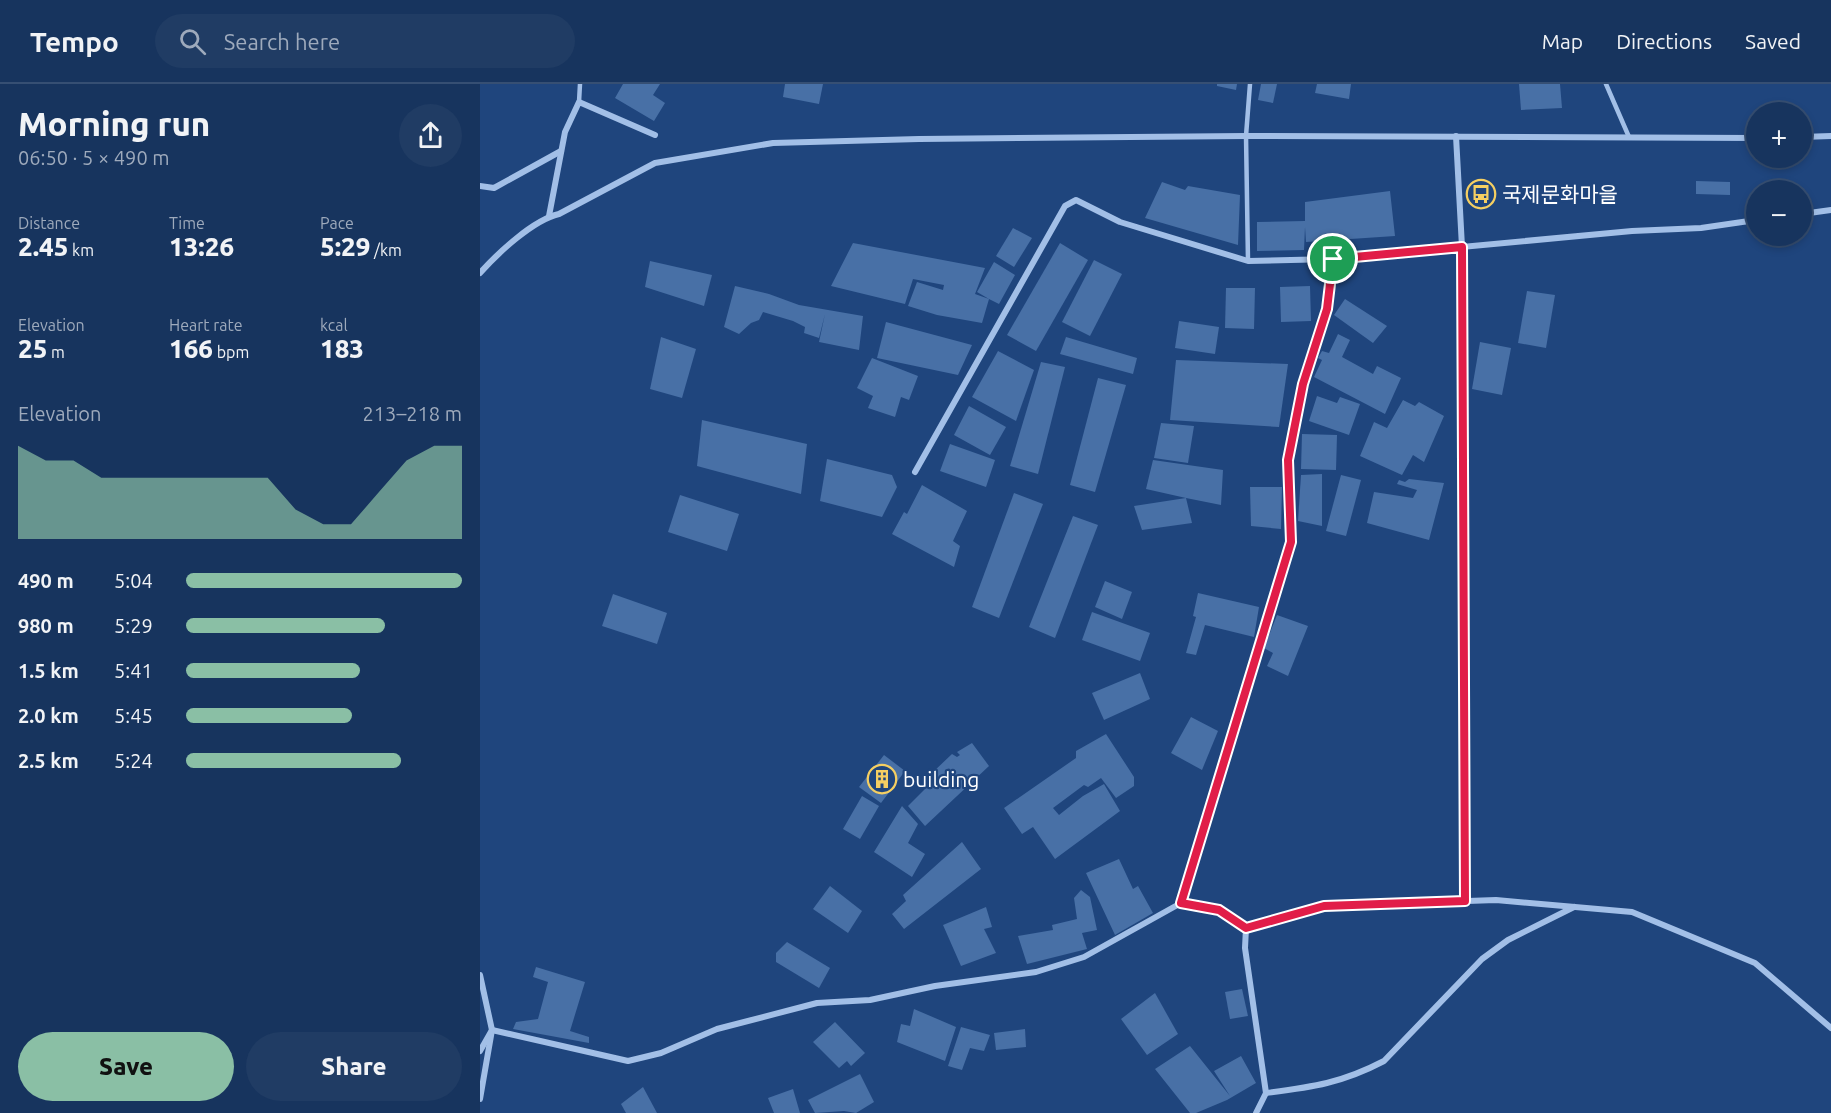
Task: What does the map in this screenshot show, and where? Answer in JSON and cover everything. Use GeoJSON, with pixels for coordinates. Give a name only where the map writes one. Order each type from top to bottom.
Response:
{"type":"FeatureCollection","features":[{"type":"Feature","properties":{"kind":"street"},"geometry":{"type":"LineString","coordinates":[[549,216],[565,132],[579,102],[655,135]]}},
{"type":"Feature","properties":{"kind":"street"},"geometry":{"type":"LineString","coordinates":[[480,273],[513,242],[549,216],[559,214],[655,163],[773,143],[920,139],[1246,136],[1746,138]]}},
{"type":"Feature","properties":{"kind":"street"},"geometry":{"type":"LineString","coordinates":[[1456,136],[1462,247],[1465,901]]}},
{"type":"Feature","properties":{"kind":"street"},"geometry":{"type":"LineString","coordinates":[[1812,137],[1831,136]]}},
{"type":"Feature","properties":{"kind":"street"},"geometry":{"type":"LineString","coordinates":[[480,186],[494,188],[561,151]]}},
{"type":"Feature","properties":{"kind":"street"},"geometry":{"type":"LineString","coordinates":[[915,472],[1065,206],[1076,200],[1120,222],[1248,261],[1333,259],[1632,231],[1701,228],[1746,221]]}},
{"type":"Feature","properties":{"kind":"street"},"geometry":{"type":"LineString","coordinates":[[1812,213],[1831,210]]}},
{"type":"Feature","properties":{"kind":"street"},"geometry":{"type":"LineString","coordinates":[[492,1030],[628,1061],[661,1053],[717,1029],[818,1004],[870,1000],[935,986],[1036,972],[1084,957],[1181,903],[1219,910],[1246,928],[1324,906],[1496,900],[1632,912],[1755,963],[1831,1028]]}},
{"type":"Feature","properties":{"kind":"street"},"geometry":{"type":"LineString","coordinates":[[1266,1093],[1329,1084],[1384,1061],[1482,959],[1508,940],[1574,906]]}},
{"type":"Feature","properties":{"kind":"street"},"geometry":{"type":"LineString","coordinates":[[1246,928],[1245,948],[1266,1093],[1256,1113]]}},
{"type":"Feature","properties":{"kind":"street"},"geometry":{"type":"LineString","coordinates":[[480,975],[492,1030],[480,1099]]}},
{"type":"Feature","properties":{"kind":"street"},"geometry":{"type":"LineString","coordinates":[[480,1051],[492,1030]]}},
{"type":"Feature","properties":{"kind":"lane"},"geometry":{"type":"LineString","coordinates":[[579,102],[580,84]]}},
{"type":"Feature","properties":{"kind":"lane"},"geometry":{"type":"LineString","coordinates":[[1248,261],[1246,136],[1250,84]]}},
{"type":"Feature","properties":{"kind":"lane"},"geometry":{"type":"LineString","coordinates":[[1606,84],[1629,137]]}},
{"type":"Feature","properties":{"kind":"lane"},"geometry":{"type":"LineString","coordinates":[[1181,903],[1291,542],[1288,460],[1303,384],[1327,309],[1333,259]]}},
{"type":"Feature","properties":{"kind":"building"},"geometry":{"type":"Polygon","coordinates":[[[623,84],[660,84],[653,95],[665,103],[654,121],[615,98],[623,84]]]}},
{"type":"Feature","properties":{"kind":"building"},"geometry":{"type":"Polygon","coordinates":[[[785,84],[823,84],[819,104],[783,97],[785,84]]]}},
{"type":"Feature","properties":{"kind":"building"},"geometry":{"type":"Polygon","coordinates":[[[1217,84],[1237,84],[1236,90],[1217,86],[1217,84]]]}},
{"type":"Feature","properties":{"kind":"building"},"geometry":{"type":"Polygon","coordinates":[[[1261,84],[1277,84],[1273,103],[1258,100],[1261,84]]]}},
{"type":"Feature","properties":{"kind":"building"},"geometry":{"type":"Polygon","coordinates":[[[1317,84],[1351,84],[1349,99],[1315,93],[1317,84]]]}},
{"type":"Feature","properties":{"kind":"building"},"geometry":{"type":"Polygon","coordinates":[[[1519,84],[1560,84],[1562,108],[1521,110],[1519,84]]]}},
{"type":"Feature","properties":{"kind":"building"},"geometry":{"type":"Polygon","coordinates":[[[1696,181],[1730,182],[1730,195],[1696,194],[1696,181]]]}},
{"type":"Feature","properties":{"kind":"building"},"geometry":{"type":"Polygon","coordinates":[[[1162,182],[1185,190],[1188,186],[1240,195],[1238,245],[1145,218],[1162,182]]]}},
{"type":"Feature","properties":{"kind":"building"},"geometry":{"type":"Polygon","coordinates":[[[1390,191],[1395,236],[1306,242],[1305,227],[1304,250],[1257,251],[1257,222],[1305,221],[1305,202],[1390,191]]]}},
{"type":"Feature","properties":{"kind":"building"},"geometry":{"type":"Polygon","coordinates":[[[1013,228],[1032,238],[1014,267],[996,256],[1013,228]]]}},
{"type":"Feature","properties":{"kind":"building"},"geometry":{"type":"Polygon","coordinates":[[[853,243],[985,268],[975,294],[989,299],[982,323],[937,315],[908,306],[917,282],[943,290],[944,285],[913,279],[905,304],[831,286],[853,243]]]}},
{"type":"Feature","properties":{"kind":"building"},"geometry":{"type":"Polygon","coordinates":[[[1060,243],[1088,260],[1036,351],[1007,335],[1060,243]]]}},
{"type":"Feature","properties":{"kind":"building"},"geometry":{"type":"Polygon","coordinates":[[[1094,260],[1122,274],[1090,336],[1062,322],[1094,260]]]}},
{"type":"Feature","properties":{"kind":"building"},"geometry":{"type":"Polygon","coordinates":[[[650,261],[712,275],[704,306],[645,287],[650,261]]]}},
{"type":"Feature","properties":{"kind":"building"},"geometry":{"type":"Polygon","coordinates":[[[994,262],[1015,275],[999,304],[977,292],[994,262]]]}},
{"type":"Feature","properties":{"kind":"building"},"geometry":{"type":"Polygon","coordinates":[[[735,286],[769,294],[799,305],[863,316],[859,350],[819,342],[825,314],[819,338],[804,333],[805,327],[793,321],[763,312],[759,320],[751,323],[739,334],[724,327],[735,286]]]}},
{"type":"Feature","properties":{"kind":"building"},"geometry":{"type":"Polygon","coordinates":[[[1310,286],[1311,321],[1281,322],[1280,287],[1310,286]]]}},
{"type":"Feature","properties":{"kind":"building"},"geometry":{"type":"Polygon","coordinates":[[[1226,288],[1255,288],[1254,329],[1225,328],[1226,288]]]}},
{"type":"Feature","properties":{"kind":"building"},"geometry":{"type":"Polygon","coordinates":[[[1527,291],[1555,295],[1546,348],[1518,343],[1527,291]]]}},
{"type":"Feature","properties":{"kind":"building"},"geometry":{"type":"Polygon","coordinates":[[[1345,299],[1387,326],[1373,343],[1334,315],[1345,299]]]}},
{"type":"Feature","properties":{"kind":"building"},"geometry":{"type":"Polygon","coordinates":[[[1179,321],[1219,327],[1215,354],[1175,348],[1179,321]]]}},
{"type":"Feature","properties":{"kind":"building"},"geometry":{"type":"Polygon","coordinates":[[[886,322],[972,345],[958,375],[877,358],[886,322]]]}},
{"type":"Feature","properties":{"kind":"building"},"geometry":{"type":"Polygon","coordinates":[[[1338,334],[1350,340],[1342,357],[1373,374],[1377,366],[1401,378],[1385,414],[1314,377],[1322,360],[1318,358],[1322,351],[1329,353],[1338,334]]]}},
{"type":"Feature","properties":{"kind":"building"},"geometry":{"type":"Polygon","coordinates":[[[661,337],[696,349],[682,398],[650,389],[661,337]]]}},
{"type":"Feature","properties":{"kind":"building"},"geometry":{"type":"Polygon","coordinates":[[[1066,337],[1137,358],[1133,374],[1060,354],[1066,337]]]}},
{"type":"Feature","properties":{"kind":"building"},"geometry":{"type":"Polygon","coordinates":[[[1480,342],[1511,348],[1502,395],[1472,389],[1480,342]]]}},
{"type":"Feature","properties":{"kind":"building"},"geometry":{"type":"Polygon","coordinates":[[[998,351],[1034,370],[1016,421],[972,397],[998,351]]]}},
{"type":"Feature","properties":{"kind":"building"},"geometry":{"type":"Polygon","coordinates":[[[872,358],[918,376],[909,400],[901,397],[895,417],[868,408],[873,396],[857,388],[872,358]]]}},
{"type":"Feature","properties":{"kind":"building"},"geometry":{"type":"Polygon","coordinates":[[[1176,360],[1288,364],[1279,427],[1170,420],[1176,360]]]}},
{"type":"Feature","properties":{"kind":"building"},"geometry":{"type":"Polygon","coordinates":[[[1041,362],[1065,367],[1038,474],[1010,466],[1041,362]]]}},
{"type":"Feature","properties":{"kind":"building"},"geometry":{"type":"Polygon","coordinates":[[[1098,378],[1126,385],[1095,492],[1070,485],[1098,378]]]}},
{"type":"Feature","properties":{"kind":"building"},"geometry":{"type":"Polygon","coordinates":[[[1317,396],[1337,403],[1340,397],[1360,404],[1349,435],[1309,421],[1317,396]]]}},
{"type":"Feature","properties":{"kind":"building"},"geometry":{"type":"Polygon","coordinates":[[[1403,400],[1415,406],[1419,402],[1444,416],[1424,462],[1413,455],[1402,475],[1360,456],[1374,422],[1387,428],[1403,400]]]}},
{"type":"Feature","properties":{"kind":"building"},"geometry":{"type":"Polygon","coordinates":[[[969,406],[1006,427],[990,455],[954,435],[969,406]]]}},
{"type":"Feature","properties":{"kind":"building"},"geometry":{"type":"Polygon","coordinates":[[[702,420],[807,444],[801,494],[697,466],[702,420]]]}},
{"type":"Feature","properties":{"kind":"building"},"geometry":{"type":"Polygon","coordinates":[[[1161,423],[1194,426],[1188,463],[1154,458],[1161,423]]]}},
{"type":"Feature","properties":{"kind":"building"},"geometry":{"type":"Polygon","coordinates":[[[1302,434],[1337,435],[1336,470],[1301,469],[1302,434]]]}},
{"type":"Feature","properties":{"kind":"building"},"geometry":{"type":"Polygon","coordinates":[[[950,444],[995,460],[986,487],[940,471],[950,444]]]}},
{"type":"Feature","properties":{"kind":"building"},"geometry":{"type":"Polygon","coordinates":[[[827,459],[892,475],[897,487],[882,517],[820,501],[827,459]]]}},
{"type":"Feature","properties":{"kind":"building"},"geometry":{"type":"Polygon","coordinates":[[[1153,460],[1223,470],[1221,505],[1146,489],[1153,460]]]}},
{"type":"Feature","properties":{"kind":"building"},"geometry":{"type":"Polygon","coordinates":[[[1322,474],[1322,526],[1298,521],[1301,475],[1322,474]]]}},
{"type":"Feature","properties":{"kind":"building"},"geometry":{"type":"Polygon","coordinates":[[[1341,475],[1361,480],[1346,536],[1326,531],[1341,475]]]}},
{"type":"Feature","properties":{"kind":"building"},"geometry":{"type":"Polygon","coordinates":[[[1409,479],[1444,483],[1429,540],[1367,523],[1374,492],[1413,498],[1417,490],[1397,484],[1399,480],[1405,482],[1409,479]]]}},
{"type":"Feature","properties":{"kind":"building"},"geometry":{"type":"Polygon","coordinates":[[[922,485],[967,511],[953,541],[960,546],[954,567],[892,534],[904,512],[907,514],[922,485]]]}},
{"type":"Feature","properties":{"kind":"building"},"geometry":{"type":"Polygon","coordinates":[[[1250,487],[1282,487],[1281,529],[1251,526],[1250,487]]]}},
{"type":"Feature","properties":{"kind":"building"},"geometry":{"type":"Polygon","coordinates":[[[1014,493],[1043,504],[999,618],[972,607],[1014,493]]]}},
{"type":"Feature","properties":{"kind":"building"},"geometry":{"type":"Polygon","coordinates":[[[680,495],[739,514],[727,551],[668,532],[680,495]]]}},
{"type":"Feature","properties":{"kind":"building"},"geometry":{"type":"Polygon","coordinates":[[[1186,498],[1192,523],[1142,530],[1134,506],[1186,498]]]}},
{"type":"Feature","properties":{"kind":"building"},"geometry":{"type":"Polygon","coordinates":[[[1073,516],[1098,525],[1055,638],[1029,627],[1073,516]]]}},
{"type":"Feature","properties":{"kind":"building"},"geometry":{"type":"Polygon","coordinates":[[[1105,581],[1132,592],[1122,619],[1095,607],[1105,581]]]}},
{"type":"Feature","properties":{"kind":"building"},"geometry":{"type":"Polygon","coordinates":[[[1198,593],[1259,607],[1254,637],[1205,625],[1196,655],[1186,653],[1196,617],[1193,616],[1198,593]]]}},
{"type":"Feature","properties":{"kind":"building"},"geometry":{"type":"Polygon","coordinates":[[[613,594],[667,613],[657,644],[602,626],[613,594]]]}},
{"type":"Feature","properties":{"kind":"building"},"geometry":{"type":"Polygon","coordinates":[[[1092,612],[1150,633],[1140,661],[1082,640],[1092,612]]]}},
{"type":"Feature","properties":{"kind":"building"},"geometry":{"type":"Polygon","coordinates":[[[1277,615],[1308,626],[1288,676],[1267,666],[1273,653],[1264,648],[1277,615]]]}},
{"type":"Feature","properties":{"kind":"building"},"geometry":{"type":"Polygon","coordinates":[[[1140,673],[1150,699],[1104,720],[1092,693],[1140,673]]]}},
{"type":"Feature","properties":{"kind":"building"},"geometry":{"type":"Polygon","coordinates":[[[1191,717],[1218,731],[1202,770],[1171,753],[1191,717]]]}},
{"type":"Feature","properties":{"kind":"building"},"geometry":{"type":"Polygon","coordinates":[[[1106,734],[1134,777],[1134,786],[1116,798],[1101,778],[1088,787],[1084,785],[1053,808],[1059,815],[1083,796],[1104,784],[1120,811],[1055,859],[1033,827],[1022,834],[1004,808],[1076,758],[1076,751],[1106,734]]]}},
{"type":"Feature","properties":{"kind":"building"},"geometry":{"type":"Polygon","coordinates":[[[972,743],[989,766],[925,826],[908,806],[936,778],[932,773],[952,754],[957,757],[960,755],[957,752],[972,743]]]}},
{"type":"Feature","properties":{"kind":"building","name":"building"},"geometry":{"type":"Polygon","coordinates":[[[884,755],[905,771],[881,803],[859,787],[884,755]]]}},
{"type":"Feature","properties":{"kind":"building","name":"building"},"geometry":{"type":"Polygon","coordinates":[[[862,796],[879,806],[860,839],[843,829],[862,796]]]}},
{"type":"Feature","properties":{"kind":"building"},"geometry":{"type":"Polygon","coordinates":[[[902,806],[918,824],[908,843],[925,854],[912,877],[874,852],[902,806]]]}},
{"type":"Feature","properties":{"kind":"building"},"geometry":{"type":"Polygon","coordinates":[[[962,842],[981,869],[904,929],[892,914],[906,901],[903,895],[962,842]]]}},
{"type":"Feature","properties":{"kind":"building"},"geometry":{"type":"Polygon","coordinates":[[[1119,859],[1133,889],[1138,886],[1153,913],[1115,935],[1086,873],[1119,859]]]}},
{"type":"Feature","properties":{"kind":"building"},"geometry":{"type":"Polygon","coordinates":[[[830,886],[862,911],[848,933],[813,909],[830,886]]]}},
{"type":"Feature","properties":{"kind":"building"},"geometry":{"type":"Polygon","coordinates":[[[1081,890],[1090,897],[1097,930],[1082,933],[1087,949],[1027,964],[1018,936],[1053,930],[1052,925],[1077,919],[1074,898],[1081,890]]]}},
{"type":"Feature","properties":{"kind":"building"},"geometry":{"type":"Polygon","coordinates":[[[986,907],[992,927],[984,929],[996,953],[961,966],[943,925],[986,907]]]}},
{"type":"Feature","properties":{"kind":"building"},"geometry":{"type":"Polygon","coordinates":[[[787,942],[830,968],[819,988],[776,962],[776,953],[787,942]]]}},
{"type":"Feature","properties":{"kind":"building"},"geometry":{"type":"Polygon","coordinates":[[[536,967],[585,982],[570,1031],[589,1037],[589,1043],[513,1029],[516,1022],[538,1019],[548,982],[533,977],[536,967]]]}},
{"type":"Feature","properties":{"kind":"building"},"geometry":{"type":"Polygon","coordinates":[[[1242,989],[1248,1016],[1230,1019],[1225,992],[1242,989]]]}},
{"type":"Feature","properties":{"kind":"building"},"geometry":{"type":"Polygon","coordinates":[[[1155,993],[1178,1034],[1147,1055],[1121,1019],[1155,993]]]}},
{"type":"Feature","properties":{"kind":"building"},"geometry":{"type":"Polygon","coordinates":[[[914,1009],[956,1027],[945,1061],[897,1042],[901,1024],[910,1026],[914,1009]]]}},
{"type":"Feature","properties":{"kind":"building"},"geometry":{"type":"Polygon","coordinates":[[[835,1022],[865,1053],[851,1066],[847,1061],[839,1068],[813,1042],[835,1022]]]}},
{"type":"Feature","properties":{"kind":"building"},"geometry":{"type":"Polygon","coordinates":[[[961,1027],[990,1035],[984,1051],[970,1048],[962,1070],[948,1066],[961,1027]]]}},
{"type":"Feature","properties":{"kind":"building"},"geometry":{"type":"Polygon","coordinates":[[[1025,1029],[1026,1047],[996,1050],[994,1033],[1025,1029]]]}},
{"type":"Feature","properties":{"kind":"building"},"geometry":{"type":"Polygon","coordinates":[[[1190,1046],[1230,1096],[1214,1071],[1241,1056],[1256,1083],[1227,1100],[1196,1113],[1190,1113],[1155,1069],[1190,1046]]]}},
{"type":"Feature","properties":{"kind":"building"},"geometry":{"type":"Polygon","coordinates":[[[860,1074],[874,1102],[856,1113],[844,1111],[815,1113],[808,1100],[860,1074]]]}},
{"type":"Feature","properties":{"kind":"building"},"geometry":{"type":"Polygon","coordinates":[[[643,1087],[657,1113],[626,1113],[621,1104],[643,1087]]]}},
{"type":"Feature","properties":{"kind":"building"},"geometry":{"type":"Polygon","coordinates":[[[793,1089],[800,1113],[774,1113],[768,1098],[793,1089]]]}},
{"type":"Feature","properties":{"kind":"place","name":"국제문화마을"},"geometry":{"type":"Point","coordinates":[1481,194]}},
{"type":"Feature","properties":{"kind":"place","name":"building"},"geometry":{"type":"Point","coordinates":[882,779]}},
{"type":"Feature","properties":{"kind":"route"},"geometry":{"type":"LineString","coordinates":[[1462,247],[1465,901],[1324,906],[1246,928],[1219,910],[1181,903],[1291,542],[1288,460],[1303,384],[1327,309],[1333,259],[1462,247]]}}]}
